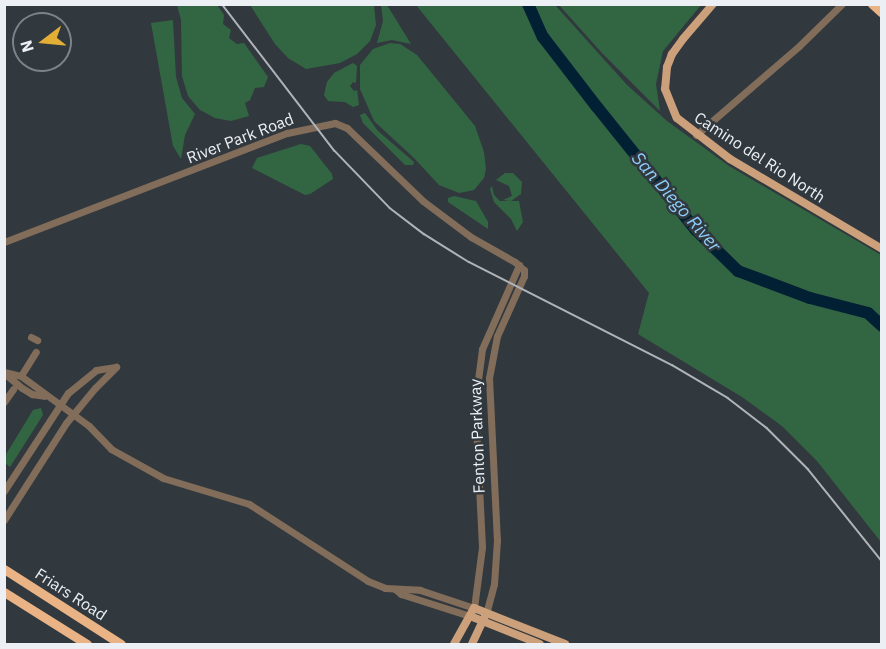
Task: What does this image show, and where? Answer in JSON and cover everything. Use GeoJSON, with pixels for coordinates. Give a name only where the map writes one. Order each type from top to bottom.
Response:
{"type":"FeatureCollection","features":[{"type":"Feature","properties":{"kind":"highway"},"geometry":{"type":"LineString","coordinates":[[872,4],[882,13]]}},
{"type":"Feature","properties":{"kind":"highway","name":"Friars Road"},"geometry":{"type":"LineString","coordinates":[[4,569],[121,645]]}},
{"type":"Feature","properties":{"kind":"highway","name":"Friars Road"},"geometry":{"type":"LineString","coordinates":[[4,592],[87,645]]}},
{"type":"Feature","properties":{"kind":"main road","name":"Camino del Rio North"},"geometry":{"type":"LineString","coordinates":[[713,4],[672,54],[665,79],[665,89],[671,109],[684,126],[696,135],[773,186],[882,249]]}},
{"type":"Feature","properties":{"kind":"main road"},"geometry":{"type":"LineString","coordinates":[[472,612],[565,645]]}},
{"type":"Feature","properties":{"kind":"main road","name":"Fenton Parkway"},"geometry":{"type":"LineString","coordinates":[[454,645],[472,612]]}},
{"type":"Feature","properties":{"kind":"main road"},"geometry":{"type":"LineString","coordinates":[[485,617],[540,645]]}},
{"type":"Feature","properties":{"kind":"main road","name":"Fenton Parkway"},"geometry":{"type":"LineString","coordinates":[[472,645],[485,617]]}},
{"type":"Feature","properties":{"kind":"street"},"geometry":{"type":"LineString","coordinates":[[696,135],[839,7]]}},
{"type":"Feature","properties":{"kind":"street","name":"River Park Road"},"geometry":{"type":"LineString","coordinates":[[4,242],[287,133],[335,123],[347,128],[384,167],[437,212],[519,265]]}},
{"type":"Feature","properties":{"kind":"street","name":"Fenton Parkway"},"geometry":{"type":"LineString","coordinates":[[472,612],[482,547],[475,403],[482,349],[519,265],[524,270],[524,276],[492,352],[489,378],[497,540],[494,584],[485,617]]}},
{"type":"Feature","properties":{"kind":"street"},"geometry":{"type":"LineString","coordinates":[[504,301],[505,318]]}},
{"type":"Feature","properties":{"kind":"street"},"geometry":{"type":"LineString","coordinates":[[22,374],[36,352]]}},
{"type":"Feature","properties":{"kind":"street"},"geometry":{"type":"LineString","coordinates":[[4,491],[68,393],[96,370],[116,367],[73,414],[4,520]]}},
{"type":"Feature","properties":{"kind":"street"},"geometry":{"type":"LineString","coordinates":[[4,372],[21,376],[44,396],[73,414],[102,437],[111,449],[163,478],[249,504],[368,581],[395,589],[420,590],[472,612]]}},
{"type":"Feature","properties":{"kind":"street"},"geometry":{"type":"LineString","coordinates":[[4,402],[13,388]]}},
{"type":"Feature","properties":{"kind":"street"},"geometry":{"type":"LineString","coordinates":[[395,589],[401,594],[472,612]]}},
{"type":"Feature","properties":{"kind":"green space"},"geometry":{"type":"Polygon","coordinates":[[[177,5],[217,5],[224,15],[223,24],[231,30],[229,38],[237,44],[244,43],[268,77],[264,87],[255,88],[250,100],[245,103],[249,116],[231,121],[215,118],[200,110],[188,96],[182,76],[181,20],[177,5]]]}},
{"type":"Feature","properties":{"kind":"green space"},"geometry":{"type":"Polygon","coordinates":[[[250,5],[374,5],[376,25],[370,41],[357,54],[340,63],[306,69],[288,58],[275,44],[250,5]]]}},
{"type":"Feature","properties":{"kind":"green space"},"geometry":{"type":"Polygon","coordinates":[[[381,5],[387,5],[411,44],[392,40],[377,43],[383,21],[381,5]]]}},
{"type":"Feature","properties":{"kind":"green space"},"geometry":{"type":"Polygon","coordinates":[[[416,5],[555,5],[627,85],[667,121],[729,166],[881,255],[881,542],[817,461],[782,426],[742,397],[638,334],[649,293],[416,5]]]}},
{"type":"Feature","properties":{"kind":"green space"},"geometry":{"type":"Polygon","coordinates":[[[559,5],[701,5],[663,51],[656,84],[660,111],[602,53],[559,5]]]}},
{"type":"Feature","properties":{"kind":"green space"},"geometry":{"type":"Polygon","coordinates":[[[173,20],[176,77],[182,98],[195,114],[185,135],[181,159],[173,146],[151,23],[173,20]]]}},
{"type":"Feature","properties":{"kind":"green space"},"geometry":{"type":"Polygon","coordinates":[[[390,43],[400,44],[417,55],[475,126],[484,152],[486,169],[484,178],[474,190],[459,193],[439,185],[374,121],[360,89],[360,65],[373,49],[390,43]]]}},
{"type":"Feature","properties":{"kind":"green space"},"geometry":{"type":"Polygon","coordinates":[[[353,63],[357,66],[356,83],[353,82],[350,86],[354,91],[357,90],[359,105],[353,107],[345,102],[328,101],[324,95],[327,82],[334,73],[353,63]]]}},
{"type":"Feature","properties":{"kind":"green space"},"geometry":{"type":"Polygon","coordinates":[[[365,113],[378,131],[414,162],[413,165],[405,165],[363,123],[360,115],[365,113]]]}},
{"type":"Feature","properties":{"kind":"green space"},"geometry":{"type":"Polygon","coordinates":[[[301,144],[310,146],[332,174],[333,179],[310,194],[305,195],[252,168],[257,158],[301,144]]]}},
{"type":"Feature","properties":{"kind":"green space"},"geometry":{"type":"Polygon","coordinates":[[[505,173],[513,173],[522,182],[521,194],[511,201],[503,200],[512,196],[509,186],[496,180],[505,173]]]}},
{"type":"Feature","properties":{"kind":"green space"},"geometry":{"type":"Polygon","coordinates":[[[492,186],[494,195],[500,201],[519,201],[523,222],[517,231],[511,219],[494,202],[490,189],[492,186]]]}},
{"type":"Feature","properties":{"kind":"green space"},"geometry":{"type":"Polygon","coordinates":[[[454,196],[476,201],[488,222],[488,229],[448,202],[448,198],[454,196]]]}},
{"type":"Feature","properties":{"kind":"green space"},"geometry":{"type":"Polygon","coordinates":[[[41,408],[43,415],[10,467],[5,463],[5,456],[33,410],[41,408]]]}},
{"type":"Feature","properties":{"kind":"waterway","name":"San Diego River"},"geometry":{"type":"LineString","coordinates":[[528,4],[543,37],[597,107],[696,230],[738,271],[810,298],[868,313],[882,326]]}},
{"type":"Feature","properties":{"kind":"tram line"},"geometry":{"type":"LineString","coordinates":[[222,4],[335,151],[390,208],[424,234],[469,262],[672,365],[728,398],[767,428],[808,469],[882,561]]}}]}
